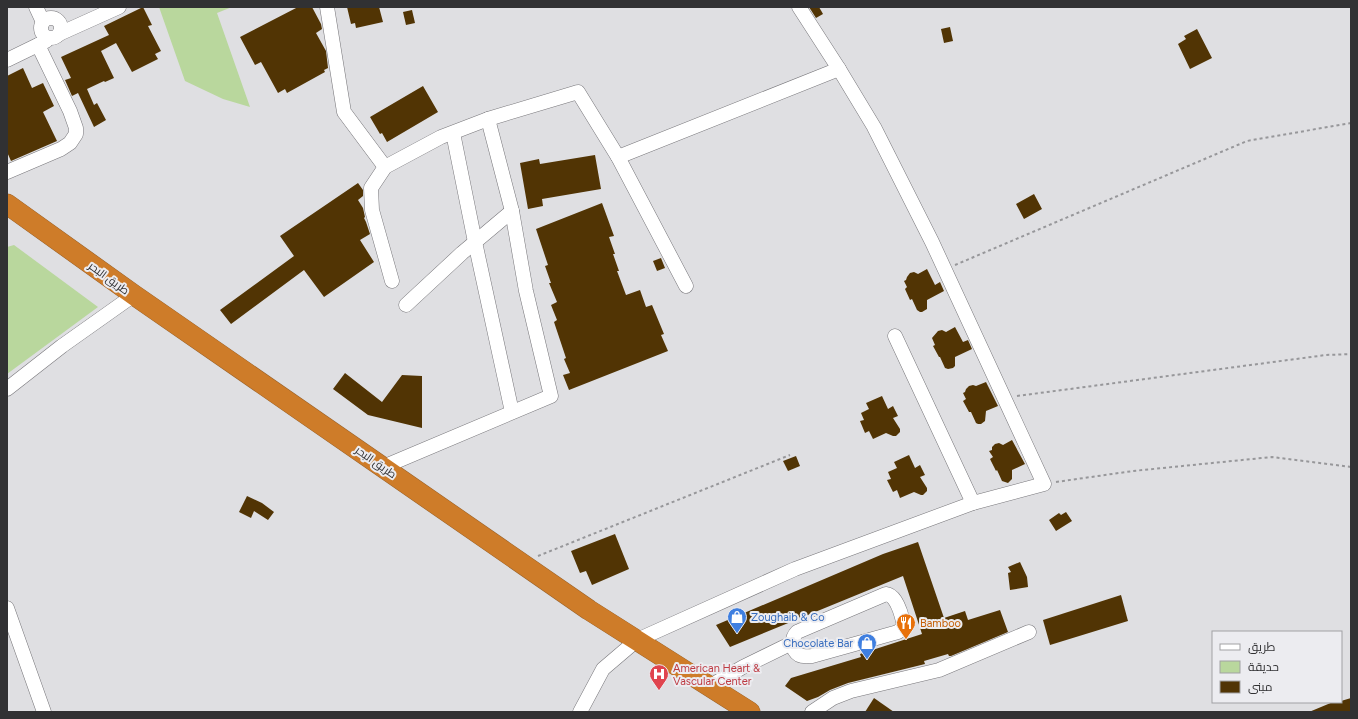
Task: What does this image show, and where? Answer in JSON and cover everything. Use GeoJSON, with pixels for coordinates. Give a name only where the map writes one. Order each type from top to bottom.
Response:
{"type":"FeatureCollection","features":[{"type":"Feature","properties":{"kind":"highway","name":"طريق البحر"},"geometry":{"type":"LineString","coordinates":[[7,204],[134,295],[589,610],[750,712]]}},
{"type":"Feature","properties":{"kind":"street"},"geometry":{"type":"LineString","coordinates":[[36,7],[48,19],[61,27],[56,36]]}},
{"type":"Feature","properties":{"kind":"street"},"geometry":{"type":"LineString","coordinates":[[12,57],[119,7]]}},
{"type":"Feature","properties":{"kind":"street"},"geometry":{"type":"LineString","coordinates":[[327,7],[344,112],[385,167]]}},
{"type":"Feature","properties":{"kind":"street"},"geometry":{"type":"LineString","coordinates":[[580,712],[603,669],[637,640],[795,569],[973,503],[1044,484],[944,269],[874,127],[799,7]]}},
{"type":"Feature","properties":{"kind":"street"},"geometry":{"type":"LineString","coordinates":[[48,19],[42,33],[45,36],[56,36]]}},
{"type":"Feature","properties":{"kind":"street"},"geometry":{"type":"LineString","coordinates":[[12,57],[48,19],[91,20]]}},
{"type":"Feature","properties":{"kind":"street"},"geometry":{"type":"LineString","coordinates":[[7,172],[61,148],[70,143],[76,134],[76,128],[70,111],[38,45]]}},
{"type":"Feature","properties":{"kind":"street"},"geometry":{"type":"LineString","coordinates":[[618,157],[839,69]]}},
{"type":"Feature","properties":{"kind":"street"},"geometry":{"type":"LineString","coordinates":[[392,281],[372,210],[371,188],[385,167],[441,137],[488,119],[578,92],[618,157],[686,286]]}},
{"type":"Feature","properties":{"kind":"street"},"geometry":{"type":"LineString","coordinates":[[383,467],[551,396],[526,291],[512,210],[488,119]]}},
{"type":"Feature","properties":{"kind":"street"},"geometry":{"type":"LineString","coordinates":[[453,133],[512,412]]}},
{"type":"Feature","properties":{"kind":"street"},"geometry":{"type":"LineString","coordinates":[[406,305],[512,210]]}},
{"type":"Feature","properties":{"kind":"street"},"geometry":{"type":"LineString","coordinates":[[7,389],[62,346],[134,295]]}},
{"type":"Feature","properties":{"kind":"street"},"geometry":{"type":"LineString","coordinates":[[895,336],[973,503]]}},
{"type":"Feature","properties":{"kind":"street"},"geometry":{"type":"LineString","coordinates":[[710,686],[792,643],[797,632],[886,594],[889,594],[894,598],[904,624],[898,632],[812,656],[805,657],[799,655],[792,643]]}},
{"type":"Feature","properties":{"kind":"street"},"geometry":{"type":"LineString","coordinates":[[7,608],[44,712]]}},
{"type":"Feature","properties":{"kind":"street"},"geometry":{"type":"LineString","coordinates":[[812,712],[832,698],[851,691],[939,670],[1029,632]]}},
{"type":"Feature","properties":{"kind":"path"},"geometry":{"type":"LineString","coordinates":[[944,269],[1247,141],[1351,123]]}},
{"type":"Feature","properties":{"kind":"path"},"geometry":{"type":"LineString","coordinates":[[1004,398],[1326,355],[1351,354]]}},
{"type":"Feature","properties":{"kind":"path"},"geometry":{"type":"LineString","coordinates":[[520,562],[545,554],[790,454]]}},
{"type":"Feature","properties":{"kind":"path"},"geometry":{"type":"LineString","coordinates":[[1044,484],[1133,471],[1272,457],[1351,467]]}},
{"type":"Feature","properties":{"kind":"green space"},"geometry":{"type":"Polygon","coordinates":[[[159,7],[232,7],[217,13],[250,107],[223,99],[185,81],[159,7]]]}},
{"type":"Feature","properties":{"kind":"green space"},"geometry":{"type":"Polygon","coordinates":[[[14,245],[98,307],[7,374],[7,247],[14,245]]]}},
{"type":"Feature","properties":{"kind":"building"},"geometry":{"type":"Polygon","coordinates":[[[143,7],[152,25],[148,26],[161,51],[155,54],[158,59],[132,72],[116,43],[101,51],[114,78],[87,89],[94,105],[97,103],[106,120],[94,127],[78,93],[72,96],[65,80],[71,78],[61,57],[109,35],[104,26],[143,7]]]}},
{"type":"Feature","properties":{"kind":"building"},"geometry":{"type":"Polygon","coordinates":[[[298,7],[312,7],[321,24],[322,29],[316,33],[326,51],[328,68],[324,70],[325,72],[287,93],[285,89],[278,93],[261,62],[255,65],[240,37],[298,7]]]}},
{"type":"Feature","properties":{"kind":"building"},"geometry":{"type":"Polygon","coordinates":[[[347,7],[379,7],[383,22],[356,28],[355,23],[351,24],[347,7]]]}},
{"type":"Feature","properties":{"kind":"building"},"geometry":{"type":"Polygon","coordinates":[[[809,7],[819,7],[823,14],[816,18],[809,7]]]}},
{"type":"Feature","properties":{"kind":"building"},"geometry":{"type":"Polygon","coordinates":[[[412,10],[415,23],[406,25],[403,12],[412,10]]]}},
{"type":"Feature","properties":{"kind":"building"},"geometry":{"type":"Polygon","coordinates":[[[950,27],[953,41],[944,43],[941,29],[950,27]]]}},
{"type":"Feature","properties":{"kind":"building"},"geometry":{"type":"Polygon","coordinates":[[[1197,29],[1212,58],[1190,69],[1178,44],[1186,39],[1184,36],[1197,29]]]}},
{"type":"Feature","properties":{"kind":"building"},"geometry":{"type":"Polygon","coordinates":[[[23,68],[32,88],[43,83],[54,106],[43,112],[57,141],[11,161],[7,152],[7,76],[23,68]]]}},
{"type":"Feature","properties":{"kind":"building"},"geometry":{"type":"Polygon","coordinates":[[[423,86],[438,112],[387,142],[382,133],[380,134],[370,117],[423,86]]]}},
{"type":"Feature","properties":{"kind":"building"},"geometry":{"type":"Polygon","coordinates":[[[595,155],[601,189],[542,199],[543,206],[528,209],[520,163],[539,159],[540,164],[595,155]]]}},
{"type":"Feature","properties":{"kind":"building"},"geometry":{"type":"Polygon","coordinates":[[[358,183],[363,190],[363,196],[358,200],[363,208],[364,218],[370,234],[360,240],[374,262],[324,297],[304,270],[231,324],[220,310],[294,256],[280,236],[358,183]]]}},
{"type":"Feature","properties":{"kind":"building"},"geometry":{"type":"Polygon","coordinates":[[[1034,194],[1042,209],[1024,219],[1016,204],[1034,194]]]}},
{"type":"Feature","properties":{"kind":"building"},"geometry":{"type":"Polygon","coordinates":[[[602,203],[614,236],[609,237],[619,271],[617,271],[626,295],[640,290],[646,307],[652,305],[664,334],[661,335],[668,351],[569,390],[563,375],[570,373],[564,359],[566,358],[554,322],[557,320],[551,305],[557,302],[549,283],[551,283],[545,266],[548,265],[536,229],[602,203]]]}},
{"type":"Feature","properties":{"kind":"building"},"geometry":{"type":"Polygon","coordinates":[[[661,258],[665,268],[657,271],[653,261],[661,258]]]}},
{"type":"Feature","properties":{"kind":"building"},"geometry":{"type":"Polygon","coordinates":[[[927,269],[935,285],[940,282],[944,291],[927,300],[927,309],[920,312],[917,310],[912,299],[910,300],[905,289],[907,287],[904,281],[910,273],[914,272],[918,274],[927,269]]]}},
{"type":"Feature","properties":{"kind":"building"},"geometry":{"type":"Polygon","coordinates":[[[955,327],[963,342],[968,340],[972,349],[955,357],[955,366],[948,369],[945,368],[933,346],[935,345],[932,338],[938,331],[942,330],[946,332],[955,327]]]}},
{"type":"Feature","properties":{"kind":"building"},"geometry":{"type":"Polygon","coordinates":[[[345,373],[382,402],[402,375],[422,376],[422,428],[368,415],[333,389],[345,373]]]}},
{"type":"Feature","properties":{"kind":"building"},"geometry":{"type":"Polygon","coordinates":[[[986,382],[998,406],[986,411],[985,421],[978,424],[963,401],[966,399],[963,393],[969,386],[976,386],[986,382]]]}},
{"type":"Feature","properties":{"kind":"building"},"geometry":{"type":"Polygon","coordinates":[[[882,396],[888,409],[893,406],[898,416],[893,418],[900,429],[900,432],[896,436],[886,433],[873,439],[869,431],[865,433],[860,421],[864,420],[861,413],[869,409],[866,403],[882,396]]]}},
{"type":"Feature","properties":{"kind":"building"},"geometry":{"type":"Polygon","coordinates":[[[1012,440],[1025,464],[1012,470],[1012,479],[1008,483],[1002,481],[997,470],[996,471],[990,459],[993,457],[989,451],[992,450],[992,447],[995,444],[999,443],[1003,445],[1012,440]]]}},
{"type":"Feature","properties":{"kind":"building"},"geometry":{"type":"Polygon","coordinates":[[[909,455],[915,468],[920,465],[925,475],[920,477],[927,488],[927,491],[923,495],[914,492],[900,498],[897,490],[893,492],[887,480],[891,479],[888,472],[897,468],[894,462],[909,455]]]}},
{"type":"Feature","properties":{"kind":"building"},"geometry":{"type":"Polygon","coordinates":[[[796,456],[800,466],[788,471],[783,461],[796,456]]]}},
{"type":"Feature","properties":{"kind":"building"},"geometry":{"type":"Polygon","coordinates":[[[247,496],[262,503],[274,512],[268,520],[254,511],[251,518],[239,512],[247,496]]]}},
{"type":"Feature","properties":{"kind":"building"},"geometry":{"type":"Polygon","coordinates":[[[1066,512],[1072,521],[1056,531],[1049,520],[1059,513],[1061,515],[1066,512]]]}},
{"type":"Feature","properties":{"kind":"building"},"geometry":{"type":"Polygon","coordinates":[[[615,534],[629,569],[592,585],[586,571],[580,573],[571,551],[615,534]]]}},
{"type":"Feature","properties":{"kind":"building"},"geometry":{"type":"Polygon","coordinates":[[[918,542],[944,618],[965,611],[968,620],[1000,610],[1008,632],[951,656],[948,654],[924,661],[925,664],[848,683],[807,701],[785,686],[791,678],[861,657],[860,654],[922,634],[903,576],[730,647],[716,625],[883,554],[918,542]]]}},
{"type":"Feature","properties":{"kind":"building"},"geometry":{"type":"Polygon","coordinates":[[[1020,562],[1027,577],[1028,587],[1010,590],[1008,573],[1011,572],[1008,567],[1020,562]]]}},
{"type":"Feature","properties":{"kind":"building"},"geometry":{"type":"Polygon","coordinates":[[[1121,595],[1128,621],[1050,645],[1043,620],[1121,595]]]}},
{"type":"Feature","properties":{"kind":"building"},"geometry":{"type":"Polygon","coordinates":[[[874,698],[894,712],[865,712],[874,698]]]}},
{"type":"Feature","properties":{"kind":"building"},"geometry":{"type":"Polygon","coordinates":[[[1351,698],[1351,712],[1309,712],[1331,703],[1342,703],[1342,701],[1351,698]]]}},
{"type":"Feature","properties":{"kind":"place","name":"Zoughaib & Co"},"geometry":{"type":"Point","coordinates":[737,634]}},
{"type":"Feature","properties":{"kind":"place","name":"Bamboo"},"geometry":{"type":"Point","coordinates":[906,640]}},
{"type":"Feature","properties":{"kind":"place","name":"Chocolate Bar"},"geometry":{"type":"Point","coordinates":[867,660]}},
{"type":"Feature","properties":{"kind":"place","name":"American Heart & Vascular Center"},"geometry":{"type":"Point","coordinates":[659,691]}}]}
